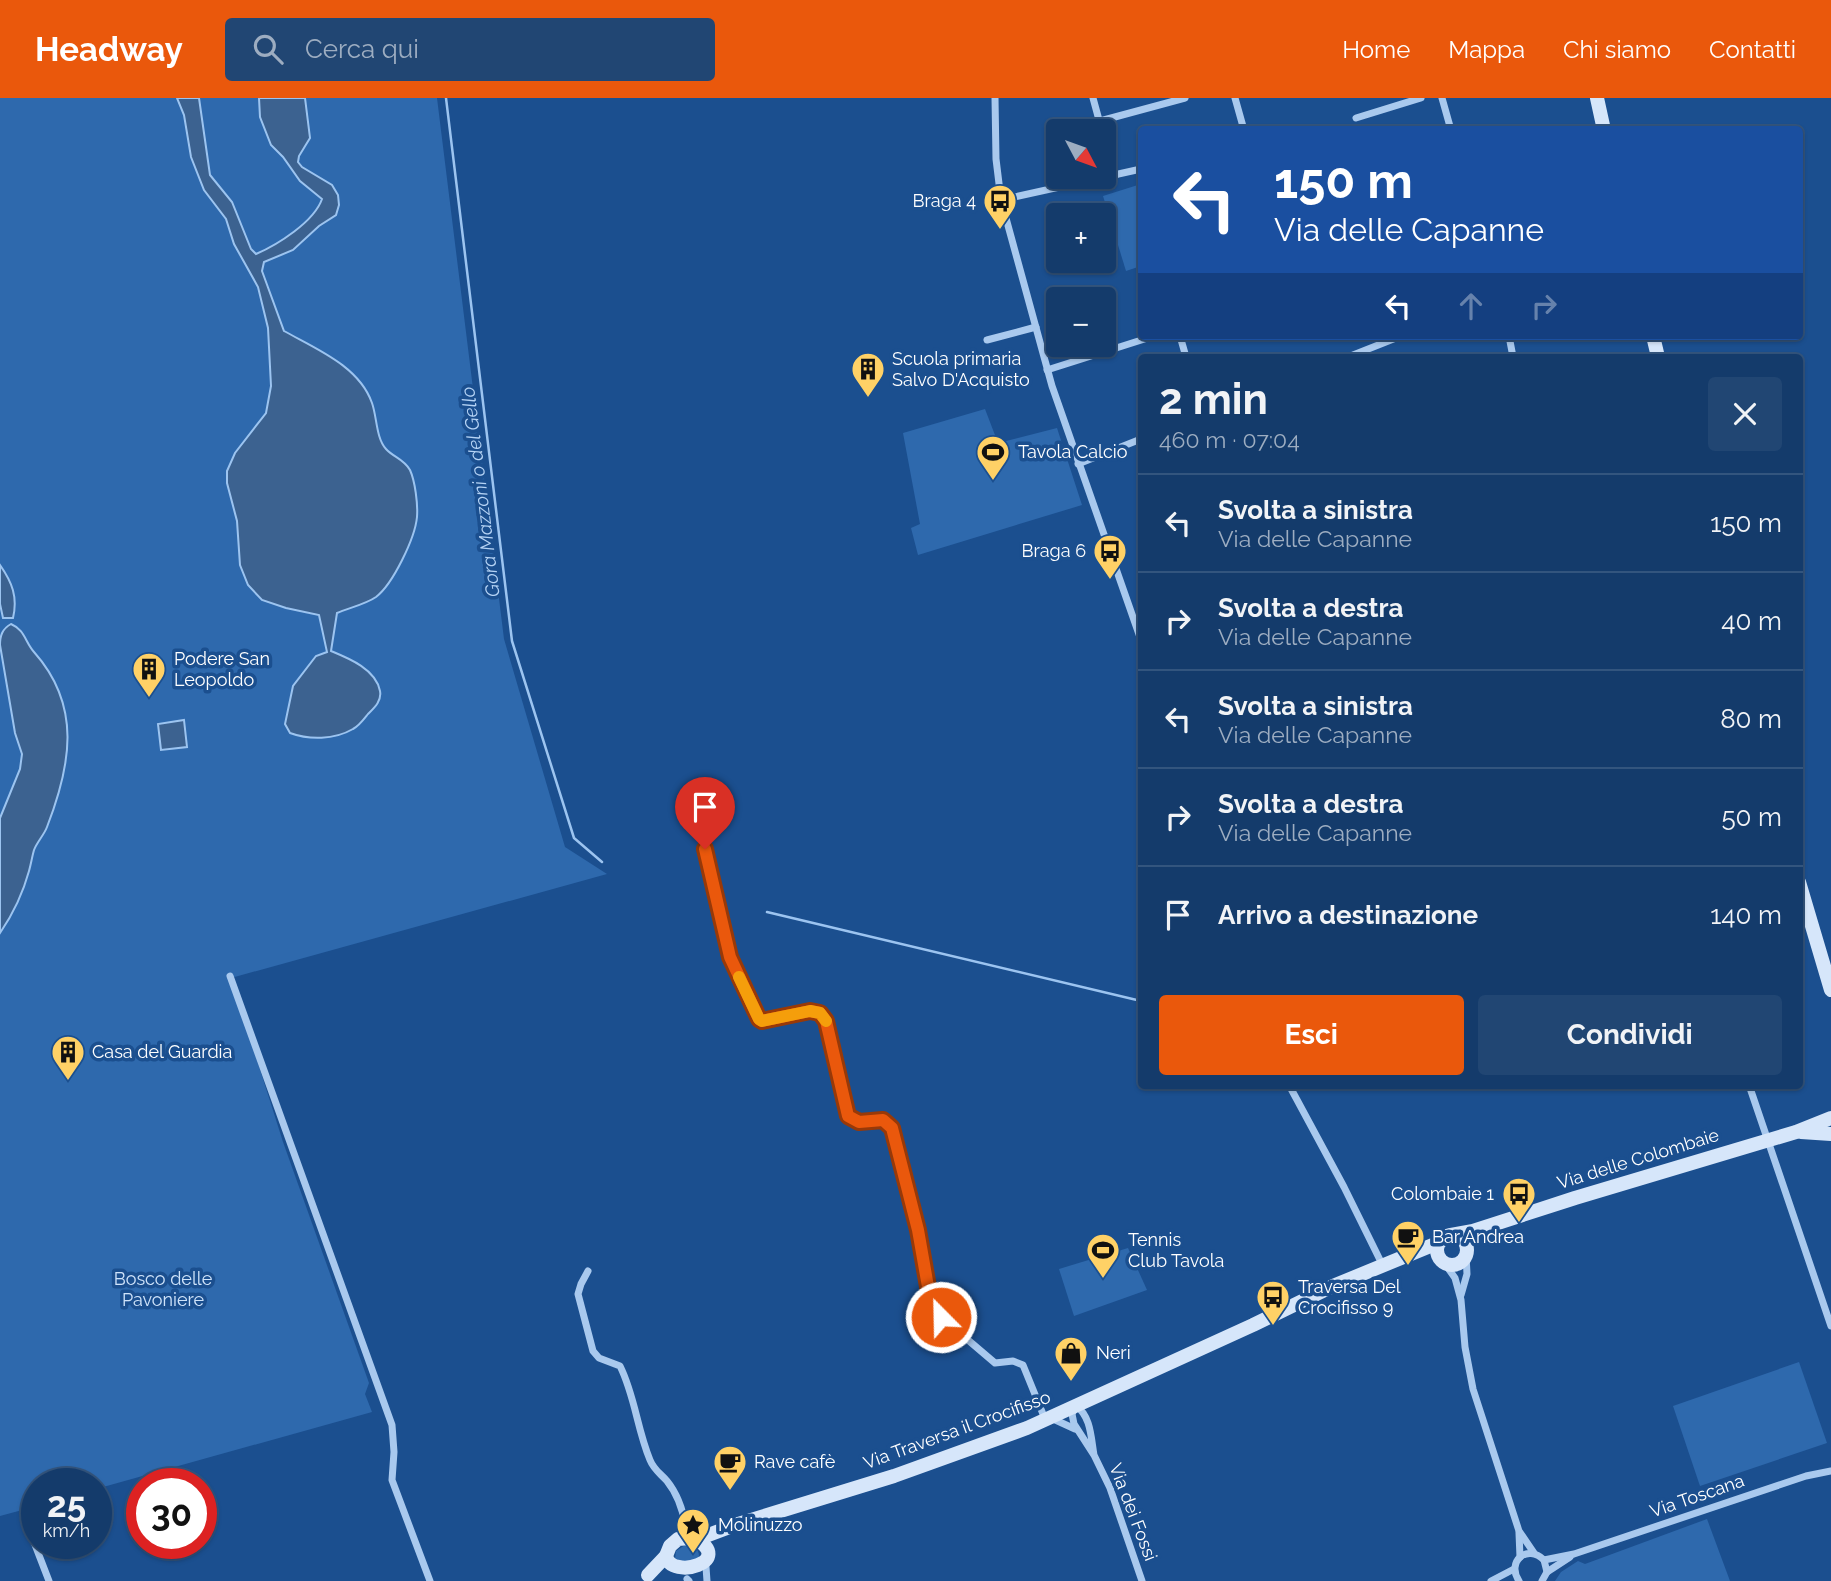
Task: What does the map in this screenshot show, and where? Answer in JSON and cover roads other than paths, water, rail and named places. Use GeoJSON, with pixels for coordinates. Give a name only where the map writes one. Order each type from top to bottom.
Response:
{"type":"FeatureCollection","features":[{"type":"Feature","properties":{"kind":"street"},"geometry":{"type":"LineString","coordinates":[[995,98],[996,159],[1001,200],[1047,369],[1138,632]]}},
{"type":"Feature","properties":{"kind":"street"},"geometry":{"type":"LineString","coordinates":[[1093,98],[1099,119]]}},
{"type":"Feature","properties":{"kind":"street"},"geometry":{"type":"LineString","coordinates":[[1107,119],[1185,98]]}},
{"type":"Feature","properties":{"kind":"street"},"geometry":{"type":"LineString","coordinates":[[1235,98],[1243,126]]}},
{"type":"Feature","properties":{"kind":"street"},"geometry":{"type":"LineString","coordinates":[[1356,118],[1420,98]]}},
{"type":"Feature","properties":{"kind":"street"},"geometry":{"type":"LineString","coordinates":[[1442,98],[1450,126]]}},
{"type":"Feature","properties":{"kind":"street"},"geometry":{"type":"LineString","coordinates":[[1597,98],[1603,126]]}},
{"type":"Feature","properties":{"kind":"street"},"geometry":{"type":"LineString","coordinates":[[1116,176],[1138,170]]}},
{"type":"Feature","properties":{"kind":"street"},"geometry":{"type":"LineString","coordinates":[[1001,200],[1053,189]]}},
{"type":"Feature","properties":{"kind":"street"},"geometry":{"type":"LineString","coordinates":[[987,340],[1036,327]]}},
{"type":"Feature","properties":{"kind":"street"},"geometry":{"type":"LineString","coordinates":[[1047,369],[1141,340]]}},
{"type":"Feature","properties":{"kind":"street"},"geometry":{"type":"LineString","coordinates":[[1356,354],[1391,340]]}},
{"type":"Feature","properties":{"kind":"street"},"geometry":{"type":"LineString","coordinates":[[1078,464],[1138,440]]}},
{"type":"Feature","properties":{"kind":"street"},"geometry":{"type":"LineString","coordinates":[[705,849],[730,957],[759,1019],[762,1021],[810,1011],[820,1013],[826,1021],[848,1116],[859,1122],[883,1120],[892,1128],[918,1230],[930,1298],[941,1317],[995,1363],[1013,1361],[1023,1365],[1048,1419],[1066,1423],[1078,1431]]}},
{"type":"Feature","properties":{"kind":"street"},"geometry":{"type":"LineString","coordinates":[[1803,896],[1831,990]]}},
{"type":"Feature","properties":{"kind":"street"},"geometry":{"type":"LineString","coordinates":[[230,976],[392,1425],[392,1479],[430,1581]]}},
{"type":"Feature","properties":{"kind":"street"},"geometry":{"type":"LineString","coordinates":[[1291,1089],[1382,1264]]}},
{"type":"Feature","properties":{"kind":"street"},"geometry":{"type":"LineString","coordinates":[[1750,1089],[1831,1326]]}},
{"type":"Feature","properties":{"kind":"street","name":"Via delle Colombaie"},"geometry":{"type":"LineString","coordinates":[[1443,1248],[1473,1231],[1797,1132],[1831,1118]]}},
{"type":"Feature","properties":{"kind":"street","name":"Via delle Colombaie"},"geometry":{"type":"LineString","coordinates":[[1797,1132],[1831,1135]]}},
{"type":"Feature","properties":{"kind":"street","name":"Via delle Colombaie"},"geometry":{"type":"LineString","coordinates":[[1467,1252],[1473,1241],[1491,1225]]}},
{"type":"Feature","properties":{"kind":"street"},"geometry":{"type":"LineString","coordinates":[[1443,1248],[1463,1239],[1467,1252],[1467,1274],[1461,1300]]}},
{"type":"Feature","properties":{"kind":"street"},"geometry":{"type":"LineString","coordinates":[[1443,1248],[1456,1264],[1467,1252]]}},
{"type":"Feature","properties":{"kind":"street"},"geometry":{"type":"LineString","coordinates":[[1443,1248],[1461,1300],[1465,1347],[1473,1389],[1519,1531],[1520,1557],[1514,1569],[1491,1581]]}},
{"type":"Feature","properties":{"kind":"street","name":"Via Traversa il Crocifisso"},"geometry":{"type":"LineString","coordinates":[[634,1581],[668,1563],[674,1542],[696,1540],[734,1525],[894,1476],[1048,1419],[1382,1264],[1416,1252],[1443,1248]]}},
{"type":"Feature","properties":{"kind":"street"},"geometry":{"type":"LineString","coordinates":[[588,1271],[578,1294],[593,1351],[599,1358],[620,1366],[649,1456],[656,1472],[675,1492],[708,1560],[707,1574],[688,1580],[675,1574],[668,1563]]}},
{"type":"Feature","properties":{"kind":"street","name":"Via dei Fossi"},"geometry":{"type":"LineString","coordinates":[[1088,1424],[1092,1400]]}},
{"type":"Feature","properties":{"kind":"street","name":"Via dei Fossi"},"geometry":{"type":"LineString","coordinates":[[1094,1455],[1088,1424],[1083,1412],[1076,1406],[1073,1419],[1110,1488],[1142,1581]]}},
{"type":"Feature","properties":{"kind":"street","name":"Via Toscana"},"geometry":{"type":"LineString","coordinates":[[1544,1560],[1574,1554],[1806,1476],[1831,1471]]}},
{"type":"Feature","properties":{"kind":"street"},"geometry":{"type":"LineString","coordinates":[[1519,1531],[1534,1553],[1544,1560],[1547,1572],[1542,1581]]}},
{"type":"Feature","properties":{"kind":"street"},"geometry":{"type":"LineString","coordinates":[[1520,1557],[1534,1553]]}},
{"type":"Feature","properties":{"kind":"street","name":"Via Toscana"},"geometry":{"type":"LineString","coordinates":[[1547,1572],[1574,1554]]}},
{"type":"Feature","properties":{"kind":"street"},"geometry":{"type":"LineString","coordinates":[[41,1559],[50,1581]]}},
{"type":"Feature","properties":{"kind":"street"},"geometry":{"type":"LineString","coordinates":[[1514,1569],[1519,1581]]}},
{"type":"Feature","properties":{"kind":"waterway","name":"Gora Mazzoni o del Gello"},"geometry":{"type":"LineString","coordinates":[[446,98],[512,641],[574,838],[602,862]]}},
{"type":"Feature","properties":{"kind":"waterway"},"geometry":{"type":"LineString","coordinates":[[767,912],[1138,1000]]}},
{"type":"Feature","properties":{"kind":"place","name":"Braga 4"},"geometry":{"type":"Point","coordinates":[1000,231]}},
{"type":"Feature","properties":{"kind":"place","name":"Scuola primaria Salvo D'Acquisto"},"geometry":{"type":"Point","coordinates":[868,399]}},
{"type":"Feature","properties":{"kind":"place","name":"Tavola Calcio"},"geometry":{"type":"Point","coordinates":[993,482]}},
{"type":"Feature","properties":{"kind":"place","name":"Braga 6"},"geometry":{"type":"Point","coordinates":[1110,581]}},
{"type":"Feature","properties":{"kind":"place","name":"Podere San Leopoldo"},"geometry":{"type":"Point","coordinates":[149,699]}},
{"type":"Feature","properties":{"kind":"place","name":"Casa del Guardia"},"geometry":{"type":"Point","coordinates":[68,1082]}},
{"type":"Feature","properties":{"kind":"place","name":"Colombaie 1"},"geometry":{"type":"Point","coordinates":[1519,1224]}},
{"type":"Feature","properties":{"kind":"place","name":"Bar Andrea"},"geometry":{"type":"Point","coordinates":[1408,1267]}},
{"type":"Feature","properties":{"kind":"place","name":"Tennis Club Tavola"},"geometry":{"type":"Point","coordinates":[1103,1280]}},
{"type":"Feature","properties":{"kind":"place","name":"Traversa Del Crocifisso 9"},"geometry":{"type":"Point","coordinates":[1273,1327]}},
{"type":"Feature","properties":{"kind":"place","name":"Neri"},"geometry":{"type":"Point","coordinates":[1071,1383]}},
{"type":"Feature","properties":{"kind":"place","name":"Rave cafè"},"geometry":{"type":"Point","coordinates":[730,1492]}},
{"type":"Feature","properties":{"kind":"place","name":"Molinuzzo"},"geometry":{"type":"Point","coordinates":[693,1555]}},
{"type":"Feature","properties":{"kind":"park label","name":"Bosco delle Pavoniere"},"geometry":{"type":"Point","coordinates":[163,1289]}}]}
